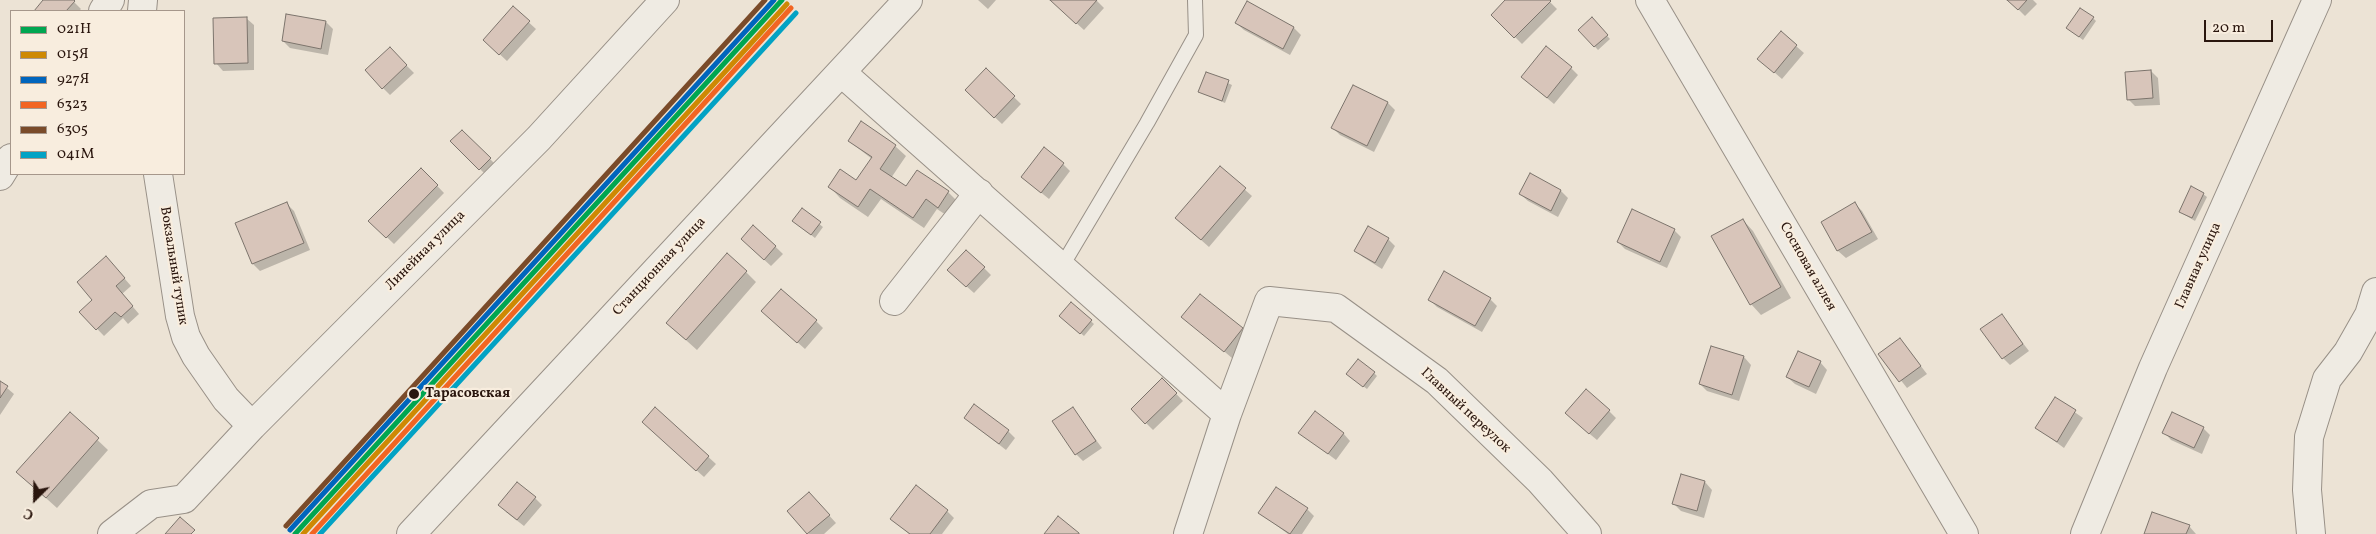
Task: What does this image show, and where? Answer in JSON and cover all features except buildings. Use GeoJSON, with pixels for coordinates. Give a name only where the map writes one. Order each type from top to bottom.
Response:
{"type":"FeatureCollection","features":[{"type":"Feature","properties":{"kind":"street","name":"Линейная улица"},"geometry":{"type":"LineString","coordinates":[[112,534],[151,504],[184,499],[252,426],[538,138],[665,0]]}},
{"type":"Feature","properties":{"kind":"street","name":"Станционная улица"},"geometry":{"type":"LineString","coordinates":[[411,534],[908,0]]}},
{"type":"Feature","properties":{"kind":"street","name":"Главная улица"},"geometry":{"type":"LineString","coordinates":[[2085,534],[2153,368],[2317,0]]}},
{"type":"Feature","properties":{"kind":"street","name":"Сосновая аллея"},"geometry":{"type":"LineString","coordinates":[[1659,4],[1964,534]]}},
{"type":"Feature","properties":{"kind":"street"},"geometry":{"type":"LineString","coordinates":[[842,73],[980,193],[1227,414],[1188,534]]}},
{"type":"Feature","properties":{"kind":"street"},"geometry":{"type":"LineString","coordinates":[[0,176],[10,160]]}},
{"type":"Feature","properties":{"kind":"street","name":"Вокзальный тупик"},"geometry":{"type":"LineString","coordinates":[[158,175],[186,337],[196,356],[226,399],[252,426]]}},
{"type":"Feature","properties":{"kind":"street"},"geometry":{"type":"LineString","coordinates":[[894,301],[980,193]]}},
{"type":"Feature","properties":{"kind":"street"},"geometry":{"type":"LineString","coordinates":[[2311,534],[2307,490],[2308,437],[2327,379],[2348,352],[2365,322],[2376,292]]}},
{"type":"Feature","properties":{"kind":"street","name":"Главный переулок"},"geometry":{"type":"LineString","coordinates":[[1227,414],[1270,301],[1336,308],[1437,381],[1540,481],[1587,534]]}},
{"type":"Feature","properties":{"kind":"lane"},"geometry":{"type":"LineString","coordinates":[[1062,266],[1147,123],[1196,35],[1195,0]]}},
{"type":"Feature","properties":{"kind":"transit line","name":"6305"},"geometry":{"type":"LineString","coordinates":[[286,526],[765,0]]}},
{"type":"Feature","properties":{"kind":"transit line","name":"927Я"},"geometry":{"type":"LineString","coordinates":[[290,530],[774,0]]}},
{"type":"Feature","properties":{"kind":"transit line","name":"021Н"},"geometry":{"type":"LineString","coordinates":[[295,534],[782,0]]}},
{"type":"Feature","properties":{"kind":"transit line","name":"015Я"},"geometry":{"type":"LineString","coordinates":[[303,534],[787,4]]}},
{"type":"Feature","properties":{"kind":"transit line","name":"6323"},"geometry":{"type":"LineString","coordinates":[[312,534],[791,8]]}},
{"type":"Feature","properties":{"kind":"transit line","name":"041М"},"geometry":{"type":"LineString","coordinates":[[320,534],[796,13]]}},
{"type":"Feature","properties":{"kind":"place","name":"Тарасовская"},"geometry":{"type":"Point","coordinates":[414,394]}}]}
